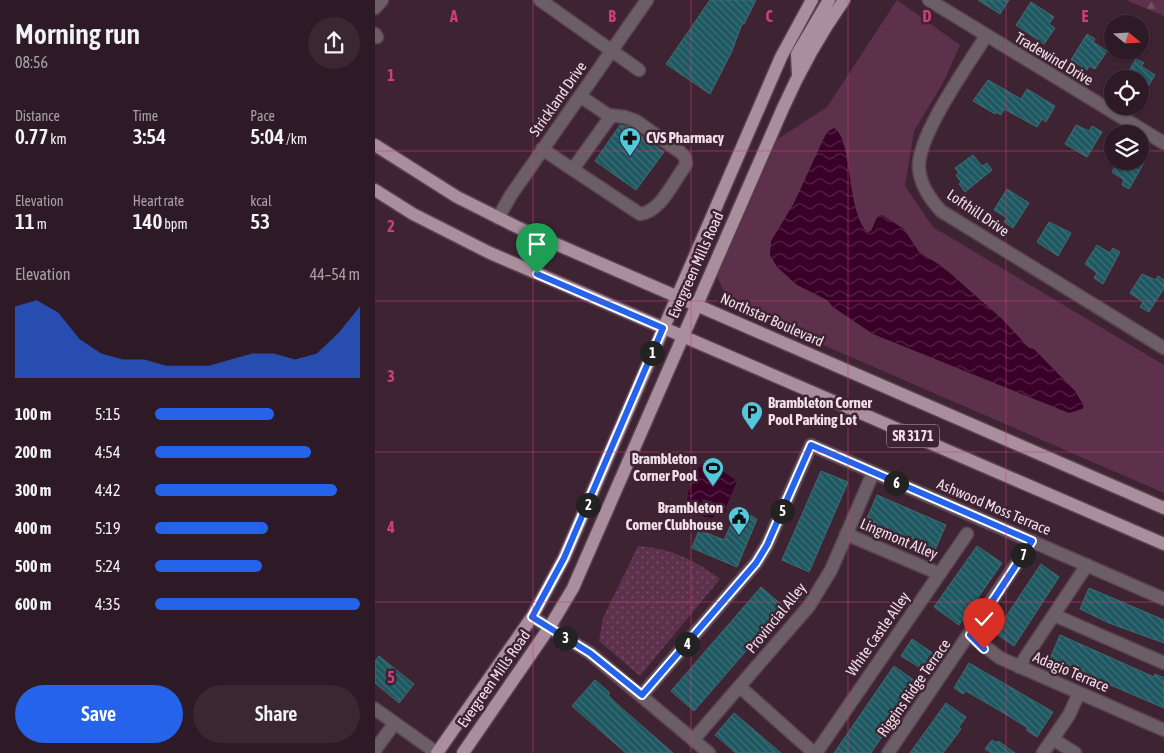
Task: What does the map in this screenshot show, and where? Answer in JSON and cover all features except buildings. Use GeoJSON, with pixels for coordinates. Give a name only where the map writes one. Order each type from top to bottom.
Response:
{"type":"FeatureCollection","features":[{"type":"Feature","properties":{"kind":"main road","name":"Evergreen Mills Road"},"geometry":{"type":"LineString","coordinates":[[437,753],[532,617],[564,558],[781,57],[812,0]]}},
{"type":"Feature","properties":{"kind":"main road"},"geometry":{"type":"LineString","coordinates":[[798,74],[797,54],[829,0]]}},
{"type":"Feature","properties":{"kind":"main road","name":"Evergreen Mills Road"},"geometry":{"type":"LineString","coordinates":[[463,753],[549,628],[590,552],[798,74],[829,20],[845,0]]}},
{"type":"Feature","properties":{"kind":"main road","name":"Northstar Boulevard"},"geometry":{"type":"LineString","coordinates":[[375,145],[432,182],[498,218],[1164,508]]}},
{"type":"Feature","properties":{"kind":"main road","name":"SR 3171"},"geometry":{"type":"LineString","coordinates":[[375,190],[413,214],[482,250],[1164,544]]}},
{"type":"Feature","properties":{"kind":"street"},"geometry":{"type":"LineString","coordinates":[[375,8],[383,0]]}},
{"type":"Feature","properties":{"kind":"street"},"geometry":{"type":"LineString","coordinates":[[540,0],[639,70]]}},
{"type":"Feature","properties":{"kind":"street","name":"Strickland Drive"},"geometry":{"type":"LineString","coordinates":[[498,218],[511,195],[647,0]]}},
{"type":"Feature","properties":{"kind":"street","name":"Tradewind Drive"},"geometry":{"type":"LineString","coordinates":[[929,0],[1164,143]]}},
{"type":"Feature","properties":{"kind":"street","name":"Lofthill Drive"},"geometry":{"type":"LineString","coordinates":[[986,36],[926,135],[918,168],[923,187],[941,211],[1164,348]]}},
{"type":"Feature","properties":{"kind":"street"},"geometry":{"type":"LineString","coordinates":[[543,149],[640,214],[647,214],[657,206],[683,169],[686,164],[685,157],[636,121],[625,117],[611,116],[580,96]]}},
{"type":"Feature","properties":{"kind":"street"},"geometry":{"type":"LineString","coordinates":[[573,169],[611,116]]}},
{"type":"Feature","properties":{"kind":"street","name":"Ashwood Moss Terrace"},"geometry":{"type":"LineString","coordinates":[[642,695],[756,563],[767,545],[811,445],[1164,599]]}},
{"type":"Feature","properties":{"kind":"street","name":"Provincial Alley"},"geometry":{"type":"LineString","coordinates":[[693,740],[809,606],[831,570],[873,473]]}},
{"type":"Feature","properties":{"kind":"street","name":"Lingmont Alley"},"geometry":{"type":"LineString","coordinates":[[846,534],[940,574]]}},
{"type":"Feature","properties":{"kind":"street","name":"White Castle Alley"},"geometry":{"type":"LineString","coordinates":[[815,753],[967,534]]}},
{"type":"Feature","properties":{"kind":"street","name":"Riggins Ridge Terrace"},"geometry":{"type":"LineString","coordinates":[[888,753],[970,635],[1032,541]]}},
{"type":"Feature","properties":{"kind":"street"},"geometry":{"type":"LineString","coordinates":[[1019,667],[1087,565]]}},
{"type":"Feature","properties":{"kind":"street"},"geometry":{"type":"LineString","coordinates":[[1054,615],[1164,663]]}},
{"type":"Feature","properties":{"kind":"street"},"geometry":{"type":"LineString","coordinates":[[532,617],[590,653],[709,753]]}},
{"type":"Feature","properties":{"kind":"street","name":"Adagio Terrace"},"geometry":{"type":"LineString","coordinates":[[970,635],[984,649],[1019,667],[1164,730]]}},
{"type":"Feature","properties":{"kind":"street"},"geometry":{"type":"LineString","coordinates":[[740,687],[815,753]]}},
{"type":"Feature","properties":{"kind":"street"},"geometry":{"type":"LineString","coordinates":[[1043,753],[1069,715],[1079,693]]}},
{"type":"Feature","properties":{"kind":"street"},"geometry":{"type":"LineString","coordinates":[[375,709],[437,753]]}},
{"type":"Feature","properties":{"kind":"street"},"geometry":{"type":"LineString","coordinates":[[375,750],[394,724]]}},
{"type":"Feature","properties":{"kind":"street"},"geometry":{"type":"LineString","coordinates":[[1053,739],[1075,753]]}},
{"type":"Feature","properties":{"kind":"green space"},"geometry":{"type":"Polygon","coordinates":[[[897,0],[960,45],[943,83],[914,131],[905,186],[933,227],[1164,365],[1164,493],[731,305],[717,277],[778,139],[827,107],[897,0]]]}},
{"type":"Feature","properties":{"kind":"green space"},"geometry":{"type":"Polygon","coordinates":[[[1126,0],[1164,0],[1164,16],[1126,0]]]}},
{"type":"Feature","properties":{"kind":"green space"},"geometry":{"type":"Polygon","coordinates":[[[638,546],[661,549],[682,556],[720,579],[640,676],[599,641],[603,618],[638,546]]]}},
{"type":"Feature","properties":{"kind":"water"},"geometry":{"type":"Polygon","coordinates":[[[834,128],[840,135],[844,146],[856,208],[860,221],[867,232],[871,231],[877,217],[882,215],[904,229],[919,252],[943,267],[1001,318],[1029,348],[1034,349],[1075,391],[1084,406],[1082,409],[1069,413],[873,334],[833,307],[827,300],[797,285],[777,267],[770,255],[771,241],[794,203],[827,132],[834,128]]]}},
{"type":"Feature","properties":{"kind":"water","name":"Brambleton Corner Pool"},"geometry":{"type":"Polygon","coordinates":[[[700,464],[724,472],[737,481],[726,507],[726,512],[722,513],[717,505],[703,499],[702,501],[709,509],[716,511],[713,518],[697,516],[687,502],[688,493],[700,464]]]}},
{"type":"Feature","properties":{"kind":"place","name":"CVS Pharmacy"},"geometry":{"type":"Point","coordinates":[630,157]}},
{"type":"Feature","properties":{"kind":"place","name":"Brambleton Corner Pool Parking Lot"},"geometry":{"type":"Point","coordinates":[752,431]}},
{"type":"Feature","properties":{"kind":"place","name":"Brambleton Corner Pool"},"geometry":{"type":"Point","coordinates":[713,487]}},
{"type":"Feature","properties":{"kind":"place","name":"Brambleton Corner Clubhouse"},"geometry":{"type":"Point","coordinates":[739,536]}},
{"type":"Feature","properties":{"kind":"route"},"geometry":{"type":"LineString","coordinates":[[537,274],[663,328],[564,558],[532,617],[590,653],[642,695],[756,563],[767,545],[811,445],[1032,541],[970,635],[984,649]]}}]}
